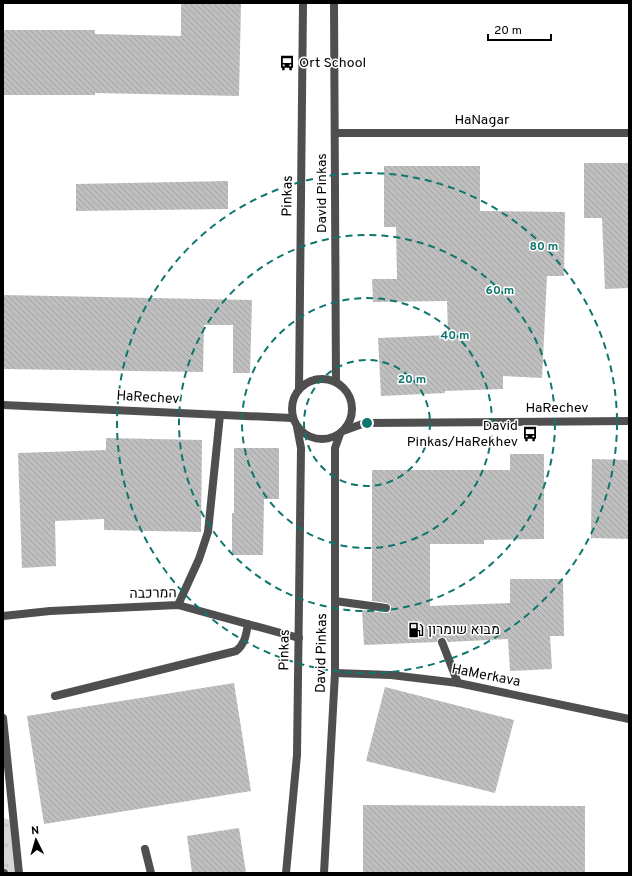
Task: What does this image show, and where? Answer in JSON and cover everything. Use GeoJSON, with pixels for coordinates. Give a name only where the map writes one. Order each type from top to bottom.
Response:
{"type":"FeatureCollection","features":[{"type":"Feature","properties":{"kind":"street","name":"Pinkas"},"geometry":{"type":"LineString","coordinates":[[299,389],[303,3]]}},
{"type":"Feature","properties":{"kind":"street","name":"David Pinkas"},"geometry":{"type":"LineString","coordinates":[[334,3],[336,382]]}},
{"type":"Feature","properties":{"kind":"street","name":"HaNagar"},"geometry":{"type":"LineString","coordinates":[[334,134],[629,133]]}},
{"type":"Feature","properties":{"kind":"street"},"geometry":{"type":"LineString","coordinates":[[316,379],[325,379],[336,382],[349,394],[352,403],[350,420],[341,433],[332,438],[323,440],[304,434],[297,427],[292,418],[291,408],[293,398],[299,389],[306,383],[316,379]]}},
{"type":"Feature","properties":{"kind":"street","name":"HaRechev"},"geometry":{"type":"LineString","coordinates":[[3,405],[292,418]]}},
{"type":"Feature","properties":{"kind":"street"},"geometry":{"type":"LineString","coordinates":[[178,605],[199,559],[208,532],[220,414]]}},
{"type":"Feature","properties":{"kind":"street","name":"HaRechev"},"geometry":{"type":"LineString","coordinates":[[341,433],[365,423],[629,421]]}},
{"type":"Feature","properties":{"kind":"street","name":"Pinkas"},"geometry":{"type":"LineString","coordinates":[[286,873],[297,755],[301,448],[297,427]]}},
{"type":"Feature","properties":{"kind":"street","name":"David Pinkas"},"geometry":{"type":"LineString","coordinates":[[324,873],[335,673],[335,448],[341,433]]}},
{"type":"Feature","properties":{"kind":"street"},"geometry":{"type":"LineString","coordinates":[[335,601],[386,608]]}},
{"type":"Feature","properties":{"kind":"street","name":"המרכבה"},"geometry":{"type":"LineString","coordinates":[[3,616],[50,611],[178,605],[299,638]]}},
{"type":"Feature","properties":{"kind":"street"},"geometry":{"type":"LineString","coordinates":[[55,696],[236,651],[244,642],[248,624]]}},
{"type":"Feature","properties":{"kind":"street"},"geometry":{"type":"LineString","coordinates":[[442,642],[458,683]]}},
{"type":"Feature","properties":{"kind":"street","name":"HaMerkava"},"geometry":{"type":"LineString","coordinates":[[335,673],[390,676],[458,683],[629,719]]}},
{"type":"Feature","properties":{"kind":"street"},"geometry":{"type":"LineString","coordinates":[[3,718],[19,873]]}},
{"type":"Feature","properties":{"kind":"street"},"geometry":{"type":"LineString","coordinates":[[145,849],[151,873]]}},
{"type":"Feature","properties":{"kind":"green space"},"geometry":{"type":"Polygon","coordinates":[[[3,818],[10,820],[20,873],[3,873],[3,818]]]}},
{"type":"Feature","properties":{"kind":"building"},"geometry":{"type":"Polygon","coordinates":[[[181,3],[241,3],[239,96],[95,93],[95,95],[3,95],[3,30],[95,30],[95,34],[181,36],[181,3]]]}},
{"type":"Feature","properties":{"kind":"building"},"geometry":{"type":"Polygon","coordinates":[[[584,163],[629,163],[629,288],[605,289],[602,218],[584,218],[584,163]]]}},
{"type":"Feature","properties":{"kind":"building"},"geometry":{"type":"Polygon","coordinates":[[[384,166],[480,166],[480,211],[565,212],[564,276],[547,276],[542,378],[503,376],[503,389],[445,391],[445,393],[381,396],[378,338],[448,335],[447,301],[373,302],[372,279],[397,279],[396,227],[384,227],[384,166]]]}},
{"type":"Feature","properties":{"kind":"building"},"geometry":{"type":"Polygon","coordinates":[[[228,181],[228,209],[76,211],[76,184],[228,181]]]}},
{"type":"Feature","properties":{"kind":"building"},"geometry":{"type":"Polygon","coordinates":[[[3,295],[252,300],[250,373],[233,373],[233,325],[204,325],[203,372],[3,369],[3,295]]]}},
{"type":"Feature","properties":{"kind":"building"},"geometry":{"type":"Polygon","coordinates":[[[106,438],[202,440],[201,532],[104,530],[104,519],[55,521],[56,566],[22,568],[18,453],[106,450],[106,438]]]}},
{"type":"Feature","properties":{"kind":"building"},"geometry":{"type":"Polygon","coordinates":[[[234,448],[279,448],[279,499],[264,499],[263,555],[232,555],[232,513],[234,513],[234,448]]]}},
{"type":"Feature","properties":{"kind":"building"},"geometry":{"type":"Polygon","coordinates":[[[510,454],[544,454],[544,539],[484,540],[484,544],[430,544],[430,606],[510,603],[510,579],[563,579],[564,636],[550,636],[552,669],[510,671],[508,639],[448,642],[446,638],[442,637],[438,638],[437,642],[364,645],[362,610],[386,613],[390,612],[391,608],[391,606],[387,603],[372,601],[372,470],[510,470],[510,454]]]}},
{"type":"Feature","properties":{"kind":"building"},"geometry":{"type":"Polygon","coordinates":[[[592,459],[629,460],[629,539],[591,538],[592,459]]]}},
{"type":"Feature","properties":{"kind":"building"},"geometry":{"type":"Polygon","coordinates":[[[234,683],[251,791],[44,824],[27,716],[234,683]]]}},
{"type":"Feature","properties":{"kind":"building"},"geometry":{"type":"Polygon","coordinates":[[[385,687],[514,720],[495,793],[366,761],[385,687]]]}},
{"type":"Feature","properties":{"kind":"building"},"geometry":{"type":"Polygon","coordinates":[[[363,805],[585,806],[585,873],[363,873],[363,805]]]}},
{"type":"Feature","properties":{"kind":"building"},"geometry":{"type":"Polygon","coordinates":[[[239,828],[246,873],[192,873],[187,836],[239,828]]]}},
{"type":"Feature","properties":{"kind":"place","name":"Ort School"},"geometry":{"type":"Point","coordinates":[287,63]}},
{"type":"Feature","properties":{"kind":"place","name":"David Pinkas/HaRekhev"},"geometry":{"type":"Point","coordinates":[530,434]}},
{"type":"Feature","properties":{"kind":"place","name":"מבוא שומרון"},"geometry":{"type":"Point","coordinates":[416,630]}}]}
